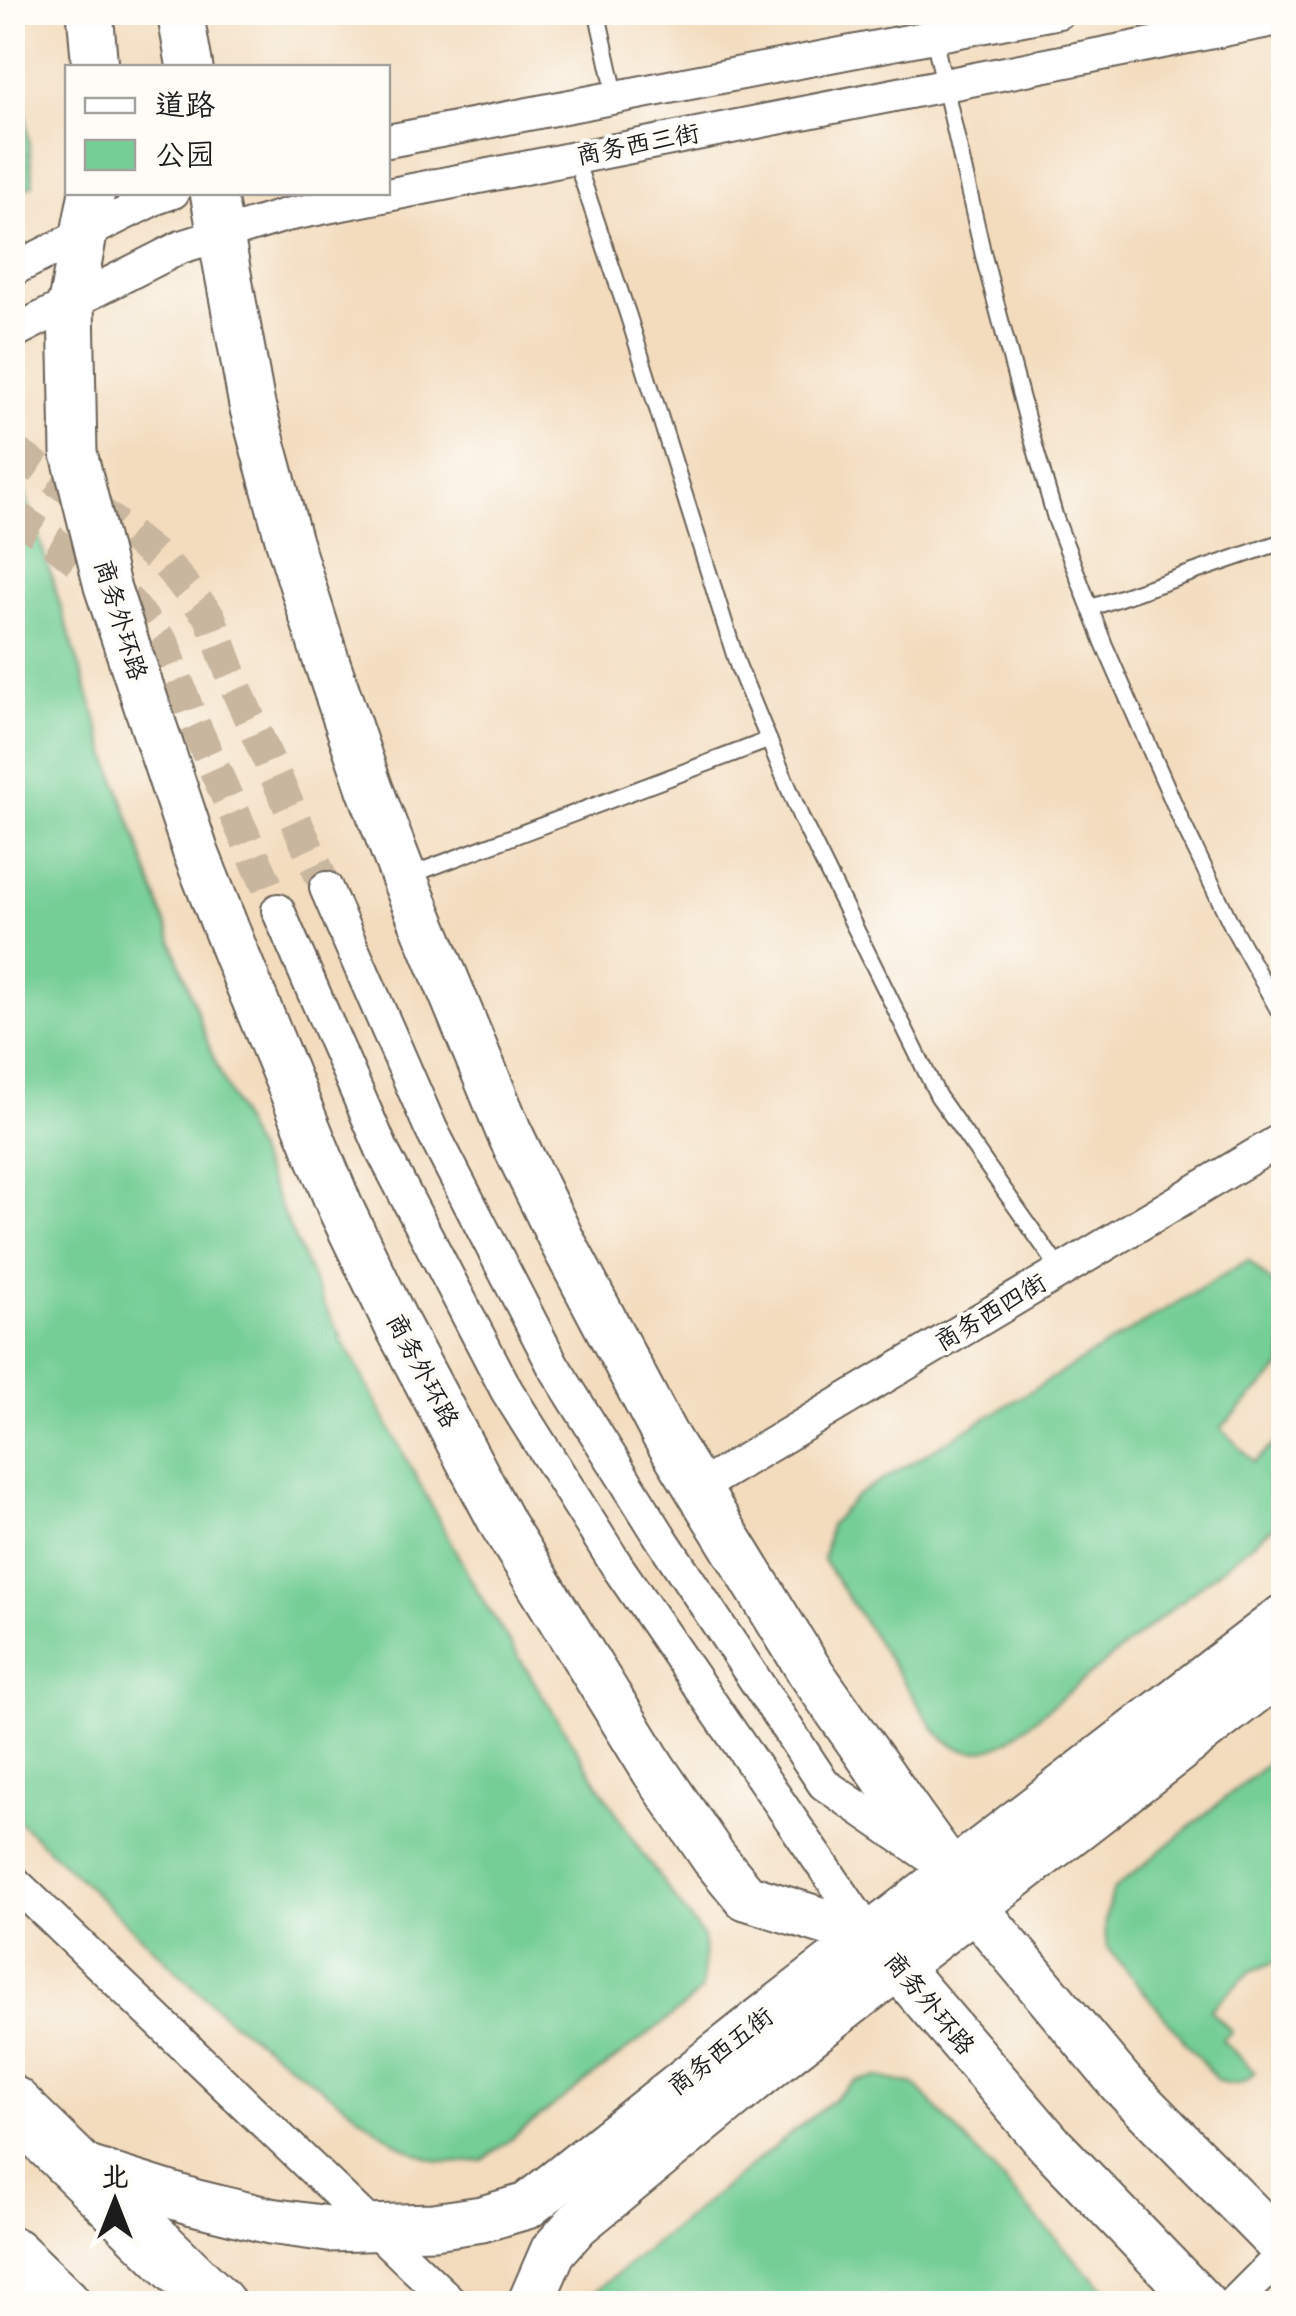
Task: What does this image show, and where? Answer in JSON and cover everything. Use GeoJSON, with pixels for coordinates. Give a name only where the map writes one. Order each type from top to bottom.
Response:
{"type":"FeatureCollection","features":[{"type":"Feature","properties":{"kind":"highway"},"geometry":{"type":"LineString","coordinates":[[12,2104],[217,2304]]}},
{"type":"Feature","properties":{"kind":"highway"},"geometry":{"type":"LineString","coordinates":[[12,2255],[63,2304]]}},
{"type":"Feature","properties":{"kind":"street"},"geometry":{"type":"LineString","coordinates":[[90,12],[95,65]]}},
{"type":"Feature","properties":{"kind":"street"},"geometry":{"type":"LineString","coordinates":[[180,12],[189,65]]}},
{"type":"Feature","properties":{"kind":"street","name":"商务西三街"},"geometry":{"type":"LineString","coordinates":[[390,141],[616,97],[930,25],[1059,12]]}},
{"type":"Feature","properties":{"kind":"street","name":"商务西三街"},"geometry":{"type":"LineString","coordinates":[[390,194],[1284,18]]}},
{"type":"Feature","properties":{"kind":"street"},"geometry":{"type":"LineString","coordinates":[[12,270],[88,214],[164,195]]}},
{"type":"Feature","properties":{"kind":"street","name":"商务西三街"},"geometry":{"type":"LineString","coordinates":[[12,333],[181,247],[217,214],[286,215],[387,195]]}},
{"type":"Feature","properties":{"kind":"street","name":"商务外环路"},"geometry":{"type":"LineString","coordinates":[[88,214],[71,303],[74,452],[107,586],[196,852],[229,937],[340,1207],[396,1325],[503,1525],[654,1770],[714,1858],[746,1897],[884,1951],[1050,2146],[1204,2304]]}},
{"type":"Feature","properties":{"kind":"street"},"geometry":{"type":"LineString","coordinates":[[217,214],[252,405],[289,542],[351,734],[404,877],[509,1132],[664,1434],[810,1670],[965,1890],[1122,2083],[1284,2251],[1233,2304]]}},
{"type":"Feature","properties":{"kind":"street"},"geometry":{"type":"LineString","coordinates":[[326,888],[431,1129],[553,1365],[663,1541],[824,1784],[965,1890]]}},
{"type":"Feature","properties":{"kind":"street"},"geometry":{"type":"LineString","coordinates":[[278,910],[383,1152],[507,1390],[618,1568],[884,1951]]}},
{"type":"Feature","properties":{"kind":"street","name":"商务西四街"},"geometry":{"type":"LineString","coordinates":[[698,1488],[1284,1138]]}},
{"type":"Feature","properties":{"kind":"street","name":"商务西五街"},"geometry":{"type":"LineString","coordinates":[[965,1890],[1284,1617]]}},
{"type":"Feature","properties":{"kind":"street","name":"商务西五街"},"geometry":{"type":"LineString","coordinates":[[75,2165],[193,2202],[270,2221],[328,2229],[434,2226],[482,2220],[527,2206],[965,1890],[1284,1668]]}},
{"type":"Feature","properties":{"kind":"street"},"geometry":{"type":"LineString","coordinates":[[12,1880],[453,2304]]}},
{"type":"Feature","properties":{"kind":"street","name":"商务西五街"},"geometry":{"type":"LineString","coordinates":[[530,2304],[553,2251],[577,2224],[787,2052],[884,1951]]}},
{"type":"Feature","properties":{"kind":"lane"},"geometry":{"type":"LineString","coordinates":[[597,12],[616,97]]}},
{"type":"Feature","properties":{"kind":"lane"},"geometry":{"type":"LineString","coordinates":[[930,25],[984,258],[1056,520],[1104,644],[1190,837],[1234,930],[1284,1020]]}},
{"type":"Feature","properties":{"kind":"lane"},"geometry":{"type":"LineString","coordinates":[[574,158],[634,333],[738,666],[802,820],[938,1096],[1061,1272]]}},
{"type":"Feature","properties":{"kind":"lane"},"geometry":{"type":"LineString","coordinates":[[1090,608],[1284,541]]}},
{"type":"Feature","properties":{"kind":"lane"},"geometry":{"type":"LineString","coordinates":[[404,877],[768,740]]}},
{"type":"Feature","properties":{"kind":"green space"},"geometry":{"type":"Polygon","coordinates":[[[15,12],[33,184],[13,196],[12,13],[15,12]]]}},
{"type":"Feature","properties":{"kind":"green space"},"geometry":{"type":"Polygon","coordinates":[[[13,455],[110,763],[211,1052],[323,1303],[476,1589],[639,1849],[703,1937],[701,1990],[483,2160],[439,2161],[398,2144],[228,2019],[13,1816],[13,455]]]}},
{"type":"Feature","properties":{"kind":"green space"},"geometry":{"type":"Polygon","coordinates":[[[1248,1260],[1283,1294],[1283,1366],[1221,1428],[1254,1462],[1283,1437],[1283,1519],[1008,1741],[977,1751],[953,1745],[935,1730],[823,1560],[830,1525],[856,1496],[1248,1260]]]}},
{"type":"Feature","properties":{"kind":"green space"},"geometry":{"type":"Polygon","coordinates":[[[1283,1751],[1283,1959],[1251,1971],[1210,2010],[1232,2032],[1222,2040],[1255,2072],[1243,2082],[1228,2083],[1217,2080],[1107,1947],[1106,1918],[1114,1889],[1283,1751]]]}},
{"type":"Feature","properties":{"kind":"green space"},"geometry":{"type":"Polygon","coordinates":[[[879,2077],[915,2085],[1119,2303],[587,2303],[587,2298],[856,2081],[879,2077]]]}},
{"type":"Feature","properties":{"kind":"tunnel"},"geometry":{"type":"LineString","coordinates":[[12,454],[21,456],[85,500],[166,564],[210,617],[239,695],[326,888]]}},
{"type":"Feature","properties":{"kind":"tunnel"},"geometry":{"type":"LineString","coordinates":[[12,514],[129,602],[164,644],[190,715],[278,910]]}}]}
